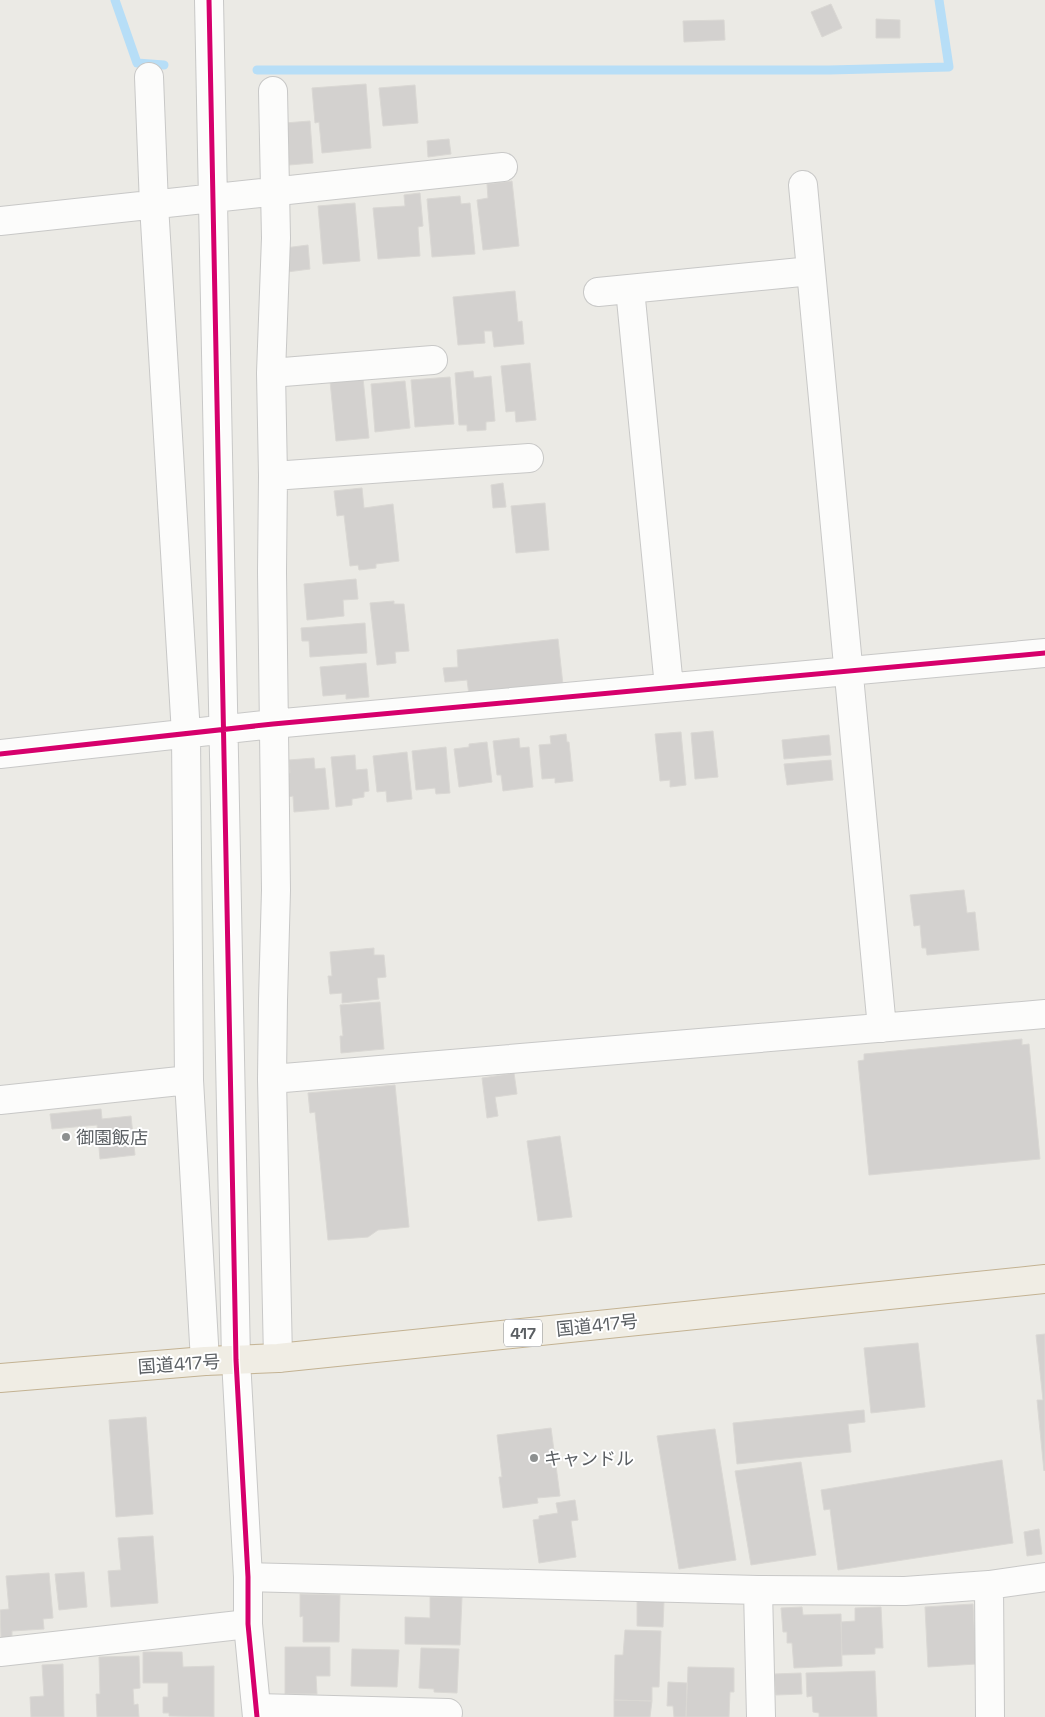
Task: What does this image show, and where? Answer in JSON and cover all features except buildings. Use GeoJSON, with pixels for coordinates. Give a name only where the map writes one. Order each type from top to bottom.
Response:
{"type":"FeatureCollection","features":[{"type":"Feature","properties":{"kind":"highway","name":"国道417号"},"geometry":{"type":"LineString","coordinates":[[0,1378],[205,1361],[278,1358],[1045,1279]]}},
{"type":"Feature","properties":{"kind":"street"},"geometry":{"type":"LineString","coordinates":[[209,0],[236,1360],[248,1577],[248,1624],[257,1712],[448,1713]]}},
{"type":"Feature","properties":{"kind":"street"},"geometry":{"type":"LineString","coordinates":[[149,77],[154,205],[186,734],[189,1080],[205,1361]]}},
{"type":"Feature","properties":{"kind":"street"},"geometry":{"type":"LineString","coordinates":[[272,91],[276,238],[271,373],[273,476],[272,724],[275,760],[276,890],[272,1000],[272,1079],[278,1358]]}},
{"type":"Feature","properties":{"kind":"street"},"geometry":{"type":"LineString","coordinates":[[0,221],[503,167]]}},
{"type":"Feature","properties":{"kind":"street"},"geometry":{"type":"LineString","coordinates":[[803,185],[882,1028]]}},
{"type":"Feature","properties":{"kind":"street"},"geometry":{"type":"LineString","coordinates":[[598,292],[811,272]]}},
{"type":"Feature","properties":{"kind":"street"},"geometry":{"type":"LineString","coordinates":[[630,289],[669,688]]}},
{"type":"Feature","properties":{"kind":"street"},"geometry":{"type":"LineString","coordinates":[[271,373],[433,360]]}},
{"type":"Feature","properties":{"kind":"street"},"geometry":{"type":"LineString","coordinates":[[273,476],[529,458]]}},
{"type":"Feature","properties":{"kind":"street"},"geometry":{"type":"LineString","coordinates":[[0,754],[272,724],[1045,654]]}},
{"type":"Feature","properties":{"kind":"street"},"geometry":{"type":"LineString","coordinates":[[272,1079],[1045,1014]]}},
{"type":"Feature","properties":{"kind":"street"},"geometry":{"type":"LineString","coordinates":[[0,1100],[189,1080]]}},
{"type":"Feature","properties":{"kind":"street"},"geometry":{"type":"LineString","coordinates":[[248,1577],[758,1590],[905,1591],[989,1585],[1045,1577]]}},
{"type":"Feature","properties":{"kind":"street"},"geometry":{"type":"LineString","coordinates":[[989,1585],[990,1717]]}},
{"type":"Feature","properties":{"kind":"street"},"geometry":{"type":"LineString","coordinates":[[758,1590],[762,1717]]}},
{"type":"Feature","properties":{"kind":"street"},"geometry":{"type":"LineString","coordinates":[[0,1652],[248,1624]]}},
{"type":"Feature","properties":{"kind":"waterway"},"geometry":{"type":"LineString","coordinates":[[115,0],[137,63],[164,65]]}},
{"type":"Feature","properties":{"kind":"waterway"},"geometry":{"type":"LineString","coordinates":[[257,70],[829,70],[949,67],[939,0]]}},
{"type":"Feature","properties":{"kind":"cycle path"},"geometry":{"type":"LineString","coordinates":[[209,0],[236,1360],[248,1577],[248,1624],[257,1717]]}},
{"type":"Feature","properties":{"kind":"cycle path"},"geometry":{"type":"LineString","coordinates":[[0,754],[273,724],[1045,653]]}},
{"type":"Feature","properties":{"kind":"place","name":"御園飯店"},"geometry":{"type":"Point","coordinates":[66,1137]}},
{"type":"Feature","properties":{"kind":"place","name":"キャンドル"},"geometry":{"type":"Point","coordinates":[534,1458]}}]}
